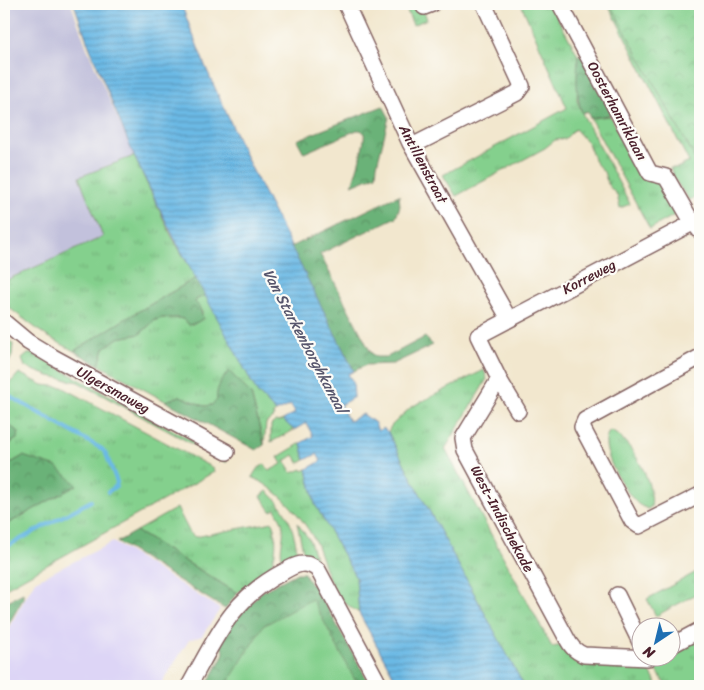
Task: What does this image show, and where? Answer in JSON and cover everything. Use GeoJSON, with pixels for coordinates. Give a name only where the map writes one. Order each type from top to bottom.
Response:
{"type":"FeatureCollection","features":[{"type":"Feature","properties":{"kind":"street","name":"Antillenstraat"},"geometry":{"type":"LineString","coordinates":[[346,4],[412,146],[509,319]]}},
{"type":"Feature","properties":{"kind":"street"},"geometry":{"type":"LineString","coordinates":[[412,146],[517,93],[522,86],[484,4]]}},
{"type":"Feature","properties":{"kind":"street","name":"Oosterhamriklaan"},"geometry":{"type":"LineString","coordinates":[[560,4],[650,173],[666,177],[698,224]]}},
{"type":"Feature","properties":{"kind":"street","name":"Korreweg"},"geometry":{"type":"LineString","coordinates":[[499,379],[478,336],[698,224]]}},
{"type":"Feature","properties":{"kind":"street","name":"Ulgersmaweg"},"geometry":{"type":"LineString","coordinates":[[4,322],[28,342],[227,452]]}},
{"type":"Feature","properties":{"kind":"street"},"geometry":{"type":"LineString","coordinates":[[700,357],[585,420],[582,427],[632,521],[639,526],[700,495]]}},
{"type":"Feature","properties":{"kind":"street"},"geometry":{"type":"LineString","coordinates":[[499,379],[518,411]]}},
{"type":"Feature","properties":{"kind":"street","name":"West-Indischekade"},"geometry":{"type":"LineString","coordinates":[[499,379],[463,438],[466,450],[568,642],[576,652],[584,655],[632,657]]}},
{"type":"Feature","properties":{"kind":"street"},"geometry":{"type":"LineString","coordinates":[[189,686],[221,627],[232,613],[252,592],[271,578],[298,564],[309,564],[318,570],[380,686]]}},
{"type":"Feature","properties":{"kind":"street"},"geometry":{"type":"LineString","coordinates":[[617,595],[632,626]]}},
{"type":"Feature","properties":{"kind":"street"},"geometry":{"type":"LineString","coordinates":[[682,640],[700,630]]}},
{"type":"Feature","properties":{"kind":"shaded area"},"geometry":{"type":"Polygon","coordinates":[[[4,4],[71,4],[86,46],[134,156],[79,177],[103,237],[4,281],[4,4]]]}},
{"type":"Feature","properties":{"kind":"shaded area"},"geometry":{"type":"Polygon","coordinates":[[[113,542],[220,609],[202,636],[189,640],[160,686],[4,686],[4,636],[35,581],[113,542]]]}},
{"type":"Feature","properties":{"kind":"green space"},"geometry":{"type":"Polygon","coordinates":[[[404,4],[421,4],[427,19],[413,25],[404,4]]]}},
{"type":"Feature","properties":{"kind":"green space"},"geometry":{"type":"Polygon","coordinates":[[[521,4],[550,4],[579,57],[577,100],[630,204],[620,208],[617,195],[608,185],[604,172],[595,162],[588,143],[575,129],[565,139],[555,140],[545,148],[456,196],[443,175],[567,108],[521,4]]]}},
{"type":"Feature","properties":{"kind":"green space"},"geometry":{"type":"Polygon","coordinates":[[[608,4],[699,4],[700,195],[689,200],[675,180],[670,168],[677,168],[689,162],[608,4]]]}},
{"type":"Feature","properties":{"kind":"green space"},"geometry":{"type":"Polygon","coordinates":[[[610,4],[700,4],[700,167],[610,4]]]}},
{"type":"Feature","properties":{"kind":"green space"},"geometry":{"type":"Polygon","coordinates":[[[582,54],[615,114],[590,118],[587,111],[582,113],[577,92],[577,78],[578,56],[582,54]]]}},
{"type":"Feature","properties":{"kind":"green space"},"geometry":{"type":"Polygon","coordinates":[[[383,106],[389,117],[376,175],[352,185],[363,143],[364,133],[362,131],[357,130],[304,153],[297,140],[383,106]]]}},
{"type":"Feature","properties":{"kind":"green space"},"geometry":{"type":"Polygon","coordinates":[[[610,116],[644,179],[662,184],[680,212],[650,229],[590,118],[610,116]]]}},
{"type":"Feature","properties":{"kind":"green space"},"geometry":{"type":"Polygon","coordinates":[[[134,156],[171,235],[196,278],[74,351],[45,335],[4,304],[4,281],[103,237],[79,177],[134,156]]]}},
{"type":"Feature","properties":{"kind":"green space"},"geometry":{"type":"Polygon","coordinates":[[[399,195],[400,206],[396,217],[320,254],[370,351],[376,357],[387,357],[425,337],[433,345],[393,364],[366,365],[354,371],[291,247],[399,195]]]}},
{"type":"Feature","properties":{"kind":"green space"},"geometry":{"type":"Polygon","coordinates":[[[196,278],[206,296],[197,299],[195,302],[199,306],[203,318],[198,322],[189,325],[185,320],[179,318],[162,318],[154,321],[140,334],[118,338],[104,348],[99,365],[74,351],[122,321],[196,278]]]}},
{"type":"Feature","properties":{"kind":"green space"},"geometry":{"type":"Polygon","coordinates":[[[206,296],[257,392],[276,412],[273,414],[274,417],[266,423],[264,445],[251,394],[229,372],[217,400],[212,405],[204,406],[180,396],[165,401],[99,365],[104,348],[118,338],[140,334],[154,321],[162,318],[179,318],[185,320],[189,325],[198,322],[202,318],[202,312],[195,302],[197,299],[206,296]]]}},
{"type":"Feature","properties":{"kind":"green space"},"geometry":{"type":"Polygon","coordinates":[[[9,341],[13,344],[12,356],[4,373],[4,343],[9,341]]]}},
{"type":"Feature","properties":{"kind":"green space"},"geometry":{"type":"Polygon","coordinates":[[[28,354],[33,354],[226,459],[227,462],[78,382],[49,376],[25,367],[22,359],[28,354]]]}},
{"type":"Feature","properties":{"kind":"green space"},"geometry":{"type":"Polygon","coordinates":[[[484,370],[487,379],[445,449],[552,647],[563,645],[575,663],[632,665],[632,668],[648,668],[658,686],[524,686],[388,432],[391,426],[411,407],[484,370]]]}},
{"type":"Feature","properties":{"kind":"green space"},"geometry":{"type":"Polygon","coordinates":[[[229,371],[251,394],[264,445],[256,450],[165,401],[180,396],[204,406],[212,405],[217,400],[220,384],[229,371]]]}},
{"type":"Feature","properties":{"kind":"green space"},"geometry":{"type":"Polygon","coordinates":[[[19,373],[43,385],[62,387],[213,468],[214,472],[4,589],[4,526],[77,485],[23,456],[4,467],[4,448],[18,438],[4,426],[4,386],[19,373]]]}},
{"type":"Feature","properties":{"kind":"green space"},"geometry":{"type":"Polygon","coordinates":[[[283,420],[294,430],[271,442],[271,425],[276,421],[283,420]]]}},
{"type":"Feature","properties":{"kind":"green space"},"geometry":{"type":"Polygon","coordinates":[[[6,423],[19,432],[18,438],[4,448],[4,426],[6,423]]]}},
{"type":"Feature","properties":{"kind":"green space"},"geometry":{"type":"Polygon","coordinates":[[[610,431],[618,435],[634,453],[646,476],[652,498],[651,507],[648,509],[638,504],[632,498],[619,480],[606,447],[606,438],[610,431]]]}},
{"type":"Feature","properties":{"kind":"green space"},"geometry":{"type":"Polygon","coordinates":[[[301,443],[305,460],[299,463],[294,455],[285,461],[292,473],[307,469],[315,504],[356,578],[359,613],[345,603],[336,593],[314,539],[302,520],[288,503],[271,488],[252,477],[257,469],[265,464],[269,471],[282,464],[278,457],[301,443]]]}},
{"type":"Feature","properties":{"kind":"green space"},"geometry":{"type":"Polygon","coordinates":[[[23,456],[57,467],[77,485],[4,526],[4,467],[23,456]]]}},
{"type":"Feature","properties":{"kind":"green space"},"geometry":{"type":"Polygon","coordinates":[[[267,491],[282,507],[289,519],[293,533],[297,557],[286,564],[281,551],[282,523],[275,509],[271,511],[261,496],[267,491]]]}},
{"type":"Feature","properties":{"kind":"green space"},"geometry":{"type":"Polygon","coordinates":[[[177,508],[190,533],[195,537],[273,522],[276,548],[270,567],[263,575],[237,593],[136,531],[177,508]]]}},
{"type":"Feature","properties":{"kind":"green space"},"geometry":{"type":"Polygon","coordinates":[[[297,523],[309,539],[316,559],[304,555],[297,523]]]}},
{"type":"Feature","properties":{"kind":"green space"},"geometry":{"type":"Polygon","coordinates":[[[136,531],[237,593],[225,609],[117,542],[136,531]]]}},
{"type":"Feature","properties":{"kind":"green space"},"geometry":{"type":"Polygon","coordinates":[[[700,570],[700,592],[656,616],[647,599],[700,570]]]}},
{"type":"Feature","properties":{"kind":"green space"},"geometry":{"type":"Polygon","coordinates":[[[297,573],[304,573],[311,585],[314,584],[371,686],[206,686],[224,652],[217,644],[223,633],[261,592],[297,573]]]}},
{"type":"Feature","properties":{"kind":"green space"},"geometry":{"type":"Polygon","coordinates":[[[23,593],[23,599],[4,632],[4,603],[23,593]]]}},
{"type":"Feature","properties":{"kind":"green space"},"geometry":{"type":"Polygon","coordinates":[[[312,599],[358,686],[226,686],[263,626],[312,599]]]}},
{"type":"Feature","properties":{"kind":"green space"},"geometry":{"type":"Polygon","coordinates":[[[700,639],[700,686],[666,686],[655,668],[682,668],[682,649],[700,639]]]}},
{"type":"Feature","properties":{"kind":"green space"},"geometry":{"type":"Polygon","coordinates":[[[216,647],[219,651],[219,657],[202,686],[195,686],[216,647]]]}},
{"type":"Feature","properties":{"kind":"water","name":"Van Starkenborghkanaal"},"geometry":{"type":"Polygon","coordinates":[[[74,4],[181,4],[206,68],[249,163],[354,371],[348,374],[353,382],[354,397],[340,405],[349,421],[363,414],[375,423],[378,431],[383,428],[388,432],[524,686],[399,686],[359,613],[356,578],[315,504],[307,469],[321,461],[317,454],[305,460],[301,443],[313,436],[306,423],[294,430],[283,420],[295,413],[291,405],[276,412],[257,392],[173,236],[134,156],[74,4]]]}},
{"type":"Feature","properties":{"kind":"waterway"},"geometry":{"type":"LineString","coordinates":[[4,393],[102,449],[106,454],[117,482],[116,486],[108,492]]}},
{"type":"Feature","properties":{"kind":"waterway"},"geometry":{"type":"LineString","coordinates":[[4,548],[91,501]]}}]}
